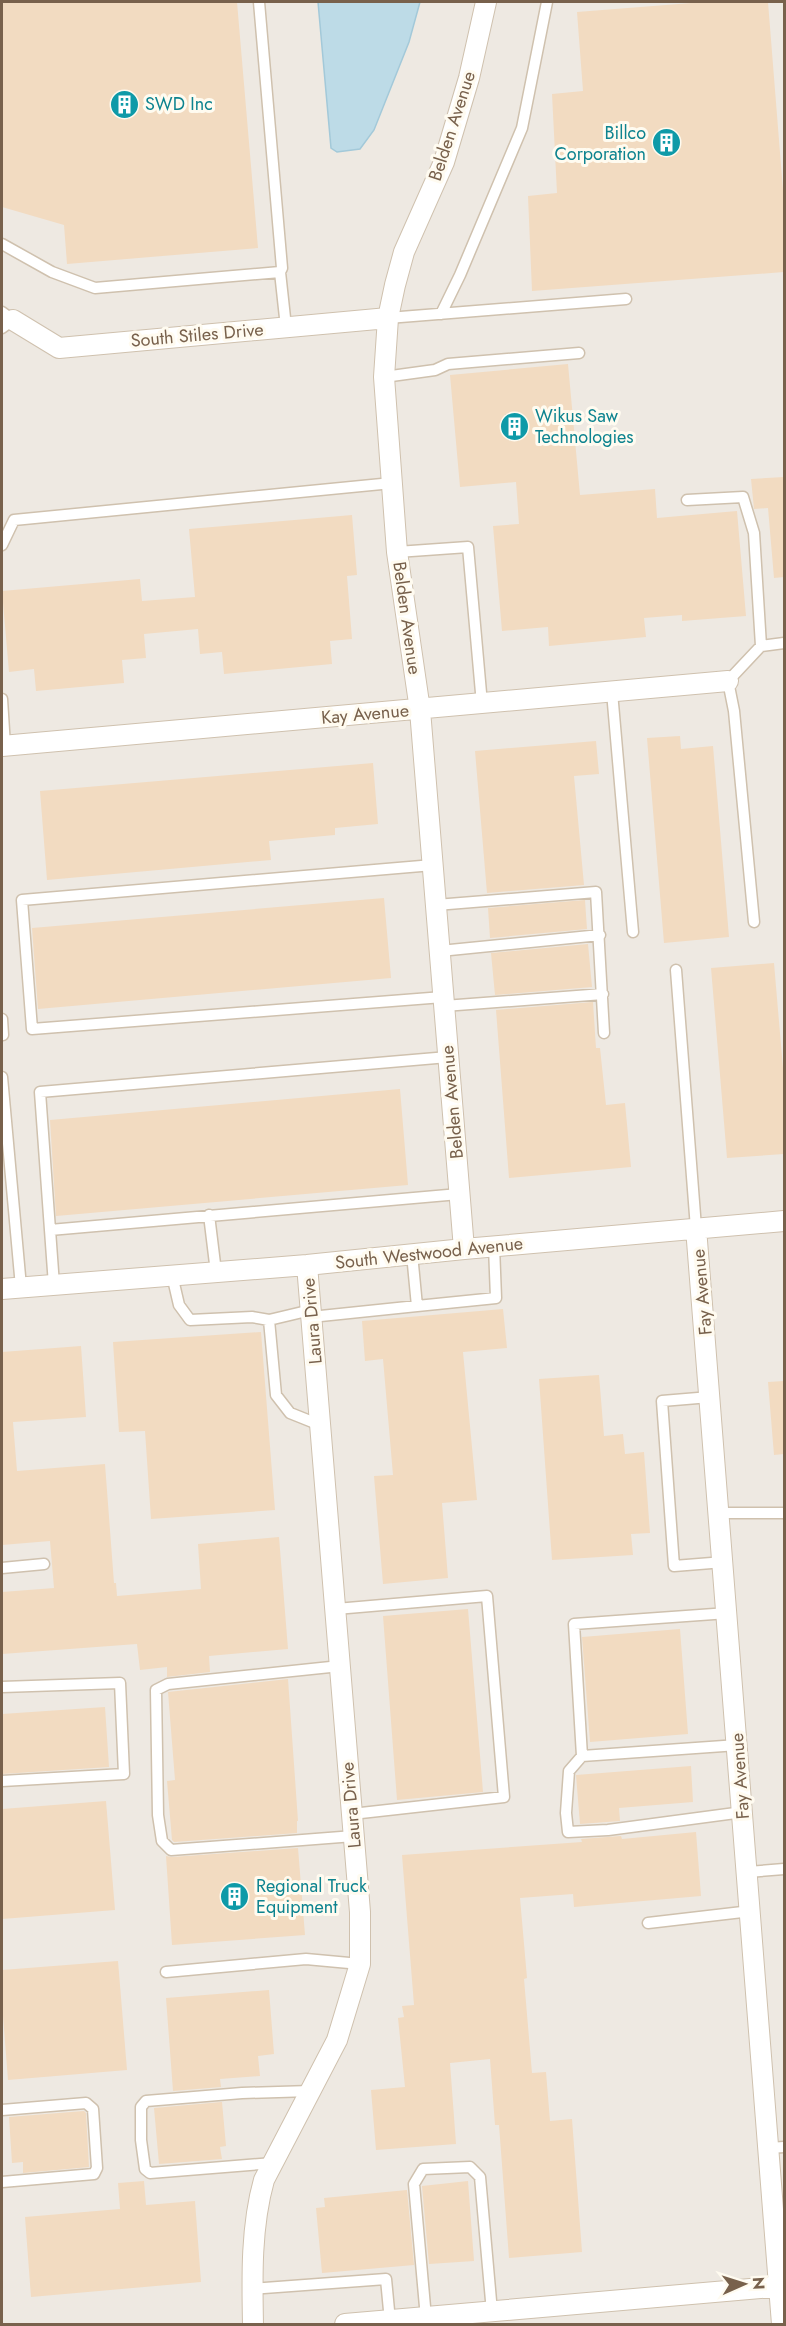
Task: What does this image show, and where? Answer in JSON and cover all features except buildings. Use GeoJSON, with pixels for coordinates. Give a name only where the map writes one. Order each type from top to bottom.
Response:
{"type":"FeatureCollection","features":[{"type":"Feature","properties":{"kind":"street","name":"Belden Avenue"},"geometry":{"type":"LineString","coordinates":[[464,1249],[420,710],[397,552],[384,376],[388,318],[404,252],[444,162],[469,78],[486,2]]}},
{"type":"Feature","properties":{"kind":"street","name":"South Stiles Drive"},"geometry":{"type":"LineString","coordinates":[[5,320],[59,348],[388,318]]}},
{"type":"Feature","properties":{"kind":"street","name":"Kay Avenue"},"geometry":{"type":"LineString","coordinates":[[3,746],[728,681]]}},
{"type":"Feature","properties":{"kind":"street","name":"South Westwood Avenue"},"geometry":{"type":"LineString","coordinates":[[2,1289],[307,1265],[784,1221]]}},
{"type":"Feature","properties":{"kind":"street","name":"Fay Avenue"},"geometry":{"type":"LineString","coordinates":[[696,1228],[751,1911],[777,2148],[782,2325]]}},
{"type":"Feature","properties":{"kind":"street","name":"Laura Drive"},"geometry":{"type":"LineString","coordinates":[[253,2325],[252,2289],[258,2202],[264,2181],[337,2040],[360,1964],[360,1912],[307,1265]]}},
{"type":"Feature","properties":{"kind":"street"},"geometry":{"type":"LineString","coordinates":[[345,2325],[782,2286]]}},
{"type":"Feature","properties":{"kind":"lane"},"geometry":{"type":"LineString","coordinates":[[259,2],[286,327]]}},
{"type":"Feature","properties":{"kind":"lane"},"geometry":{"type":"LineString","coordinates":[[441,314],[460,275],[522,128],[547,2]]}},
{"type":"Feature","properties":{"kind":"lane"},"geometry":{"type":"LineString","coordinates":[[2,244],[52,272],[95,288],[280,272]]}},
{"type":"Feature","properties":{"kind":"lane"},"geometry":{"type":"LineString","coordinates":[[388,318],[626,299]]}},
{"type":"Feature","properties":{"kind":"lane"},"geometry":{"type":"LineString","coordinates":[[384,376],[435,370],[448,364],[579,353]]}},
{"type":"Feature","properties":{"kind":"lane"},"geometry":{"type":"LineString","coordinates":[[2,545],[15,520],[392,483]]}},
{"type":"Feature","properties":{"kind":"lane"},"geometry":{"type":"LineString","coordinates":[[687,500],[743,497],[754,533],[761,646]]}},
{"type":"Feature","properties":{"kind":"lane"},"geometry":{"type":"LineString","coordinates":[[397,552],[468,547],[482,704]]}},
{"type":"Feature","properties":{"kind":"lane"},"geometry":{"type":"LineString","coordinates":[[754,922],[734,711],[728,681],[761,646],[784,642]]}},
{"type":"Feature","properties":{"kind":"lane"},"geometry":{"type":"LineString","coordinates":[[612,692],[633,932]]}},
{"type":"Feature","properties":{"kind":"lane"},"geometry":{"type":"LineString","coordinates":[[2,699],[3,746]]}},
{"type":"Feature","properties":{"kind":"lane"},"geometry":{"type":"LineString","coordinates":[[433,865],[22,900],[32,1029],[603,994]]}},
{"type":"Feature","properties":{"kind":"lane"},"geometry":{"type":"LineString","coordinates":[[436,905],[596,892],[604,1033]]}},
{"type":"Feature","properties":{"kind":"lane"},"geometry":{"type":"LineString","coordinates":[[440,951],[600,936]]}},
{"type":"Feature","properties":{"kind":"lane"},"geometry":{"type":"LineString","coordinates":[[676,970],[696,1228]]}},
{"type":"Feature","properties":{"kind":"lane"},"geometry":{"type":"LineString","coordinates":[[2,1019],[2,1035]]}},
{"type":"Feature","properties":{"kind":"lane"},"geometry":{"type":"LineString","coordinates":[[54,1285],[40,1092],[448,1057]]}},
{"type":"Feature","properties":{"kind":"lane"},"geometry":{"type":"LineString","coordinates":[[2,1077],[21,1287]]}},
{"type":"Feature","properties":{"kind":"lane"},"geometry":{"type":"LineString","coordinates":[[50,1230],[459,1194]]}},
{"type":"Feature","properties":{"kind":"lane"},"geometry":{"type":"LineString","coordinates":[[209,1215],[216,1272]]}},
{"type":"Feature","properties":{"kind":"lane"},"geometry":{"type":"LineString","coordinates":[[172,1275],[179,1305],[190,1320],[252,1317],[269,1320],[311,1314],[496,1298],[494,1246]]}},
{"type":"Feature","properties":{"kind":"lane"},"geometry":{"type":"LineString","coordinates":[[412,1254],[417,1306]]}},
{"type":"Feature","properties":{"kind":"lane"},"geometry":{"type":"LineString","coordinates":[[269,1320],[276,1395],[290,1413],[320,1425]]}},
{"type":"Feature","properties":{"kind":"lane"},"geometry":{"type":"LineString","coordinates":[[710,1397],[663,1401],[674,1566],[724,1562]]}},
{"type":"Feature","properties":{"kind":"lane"},"geometry":{"type":"LineString","coordinates":[[720,1513],[784,1513]]}},
{"type":"Feature","properties":{"kind":"lane"},"geometry":{"type":"LineString","coordinates":[[2,1568],[44,1564]]}},
{"type":"Feature","properties":{"kind":"lane"},"geometry":{"type":"LineString","coordinates":[[336,1609],[487,1596],[504,1797],[352,1814]]}},
{"type":"Feature","properties":{"kind":"lane"},"geometry":{"type":"LineString","coordinates":[[728,1613],[574,1624],[582,1756],[569,1771],[566,1813],[568,1832],[608,1830],[743,1812]]}},
{"type":"Feature","properties":{"kind":"lane"},"geometry":{"type":"LineString","coordinates":[[340,1666],[168,1684],[156,1690],[158,1815],[162,1841],[171,1850],[354,1836]]}},
{"type":"Feature","properties":{"kind":"lane"},"geometry":{"type":"LineString","coordinates":[[2,1687],[120,1683],[124,1774],[2,1781]]}},
{"type":"Feature","properties":{"kind":"lane"},"geometry":{"type":"LineString","coordinates":[[582,1756],[738,1745]]}},
{"type":"Feature","properties":{"kind":"lane"},"geometry":{"type":"LineString","coordinates":[[748,1872],[784,1869]]}},
{"type":"Feature","properties":{"kind":"lane"},"geometry":{"type":"LineString","coordinates":[[648,1923],[751,1911]]}},
{"type":"Feature","properties":{"kind":"lane"},"geometry":{"type":"LineString","coordinates":[[166,1972],[306,1959],[360,1964]]}},
{"type":"Feature","properties":{"kind":"lane"},"geometry":{"type":"LineString","coordinates":[[273,2163],[150,2173],[145,2169],[141,2140],[141,2107],[146,2101],[242,2093],[311,2091]]}},
{"type":"Feature","properties":{"kind":"lane"},"geometry":{"type":"LineString","coordinates":[[2,2110],[86,2103],[93,2109],[97,2168],[94,2174],[2,2182]]}},
{"type":"Feature","properties":{"kind":"lane"},"geometry":{"type":"LineString","coordinates":[[426,2318],[414,2184],[423,2169],[470,2167],[480,2177],[492,2312]]}},
{"type":"Feature","properties":{"kind":"lane"},"geometry":{"type":"LineString","coordinates":[[252,2289],[386,2279],[390,2321]]}},
{"type":"Feature","properties":{"kind":"shaded area"},"geometry":{"type":"Polygon","coordinates":[[[2,2],[784,2],[784,2324],[2,2324],[2,2]]]}},
{"type":"Feature","properties":{"kind":"water"},"geometry":{"type":"Polygon","coordinates":[[[318,2],[420,2],[409,42],[374,130],[360,149],[337,152],[331,148],[318,2]]]}},
{"type":"Feature","properties":{"kind":"place","name":"SWD Inc"},"geometry":{"type":"Point","coordinates":[124,104]}},
{"type":"Feature","properties":{"kind":"place","name":"Billco Corporation"},"geometry":{"type":"Point","coordinates":[667,143]}},
{"type":"Feature","properties":{"kind":"place","name":"Wikus Saw Technologies"},"geometry":{"type":"Point","coordinates":[514,426]}},
{"type":"Feature","properties":{"kind":"place","name":"Regional Truck Equipment"},"geometry":{"type":"Point","coordinates":[235,1896]}}]}
